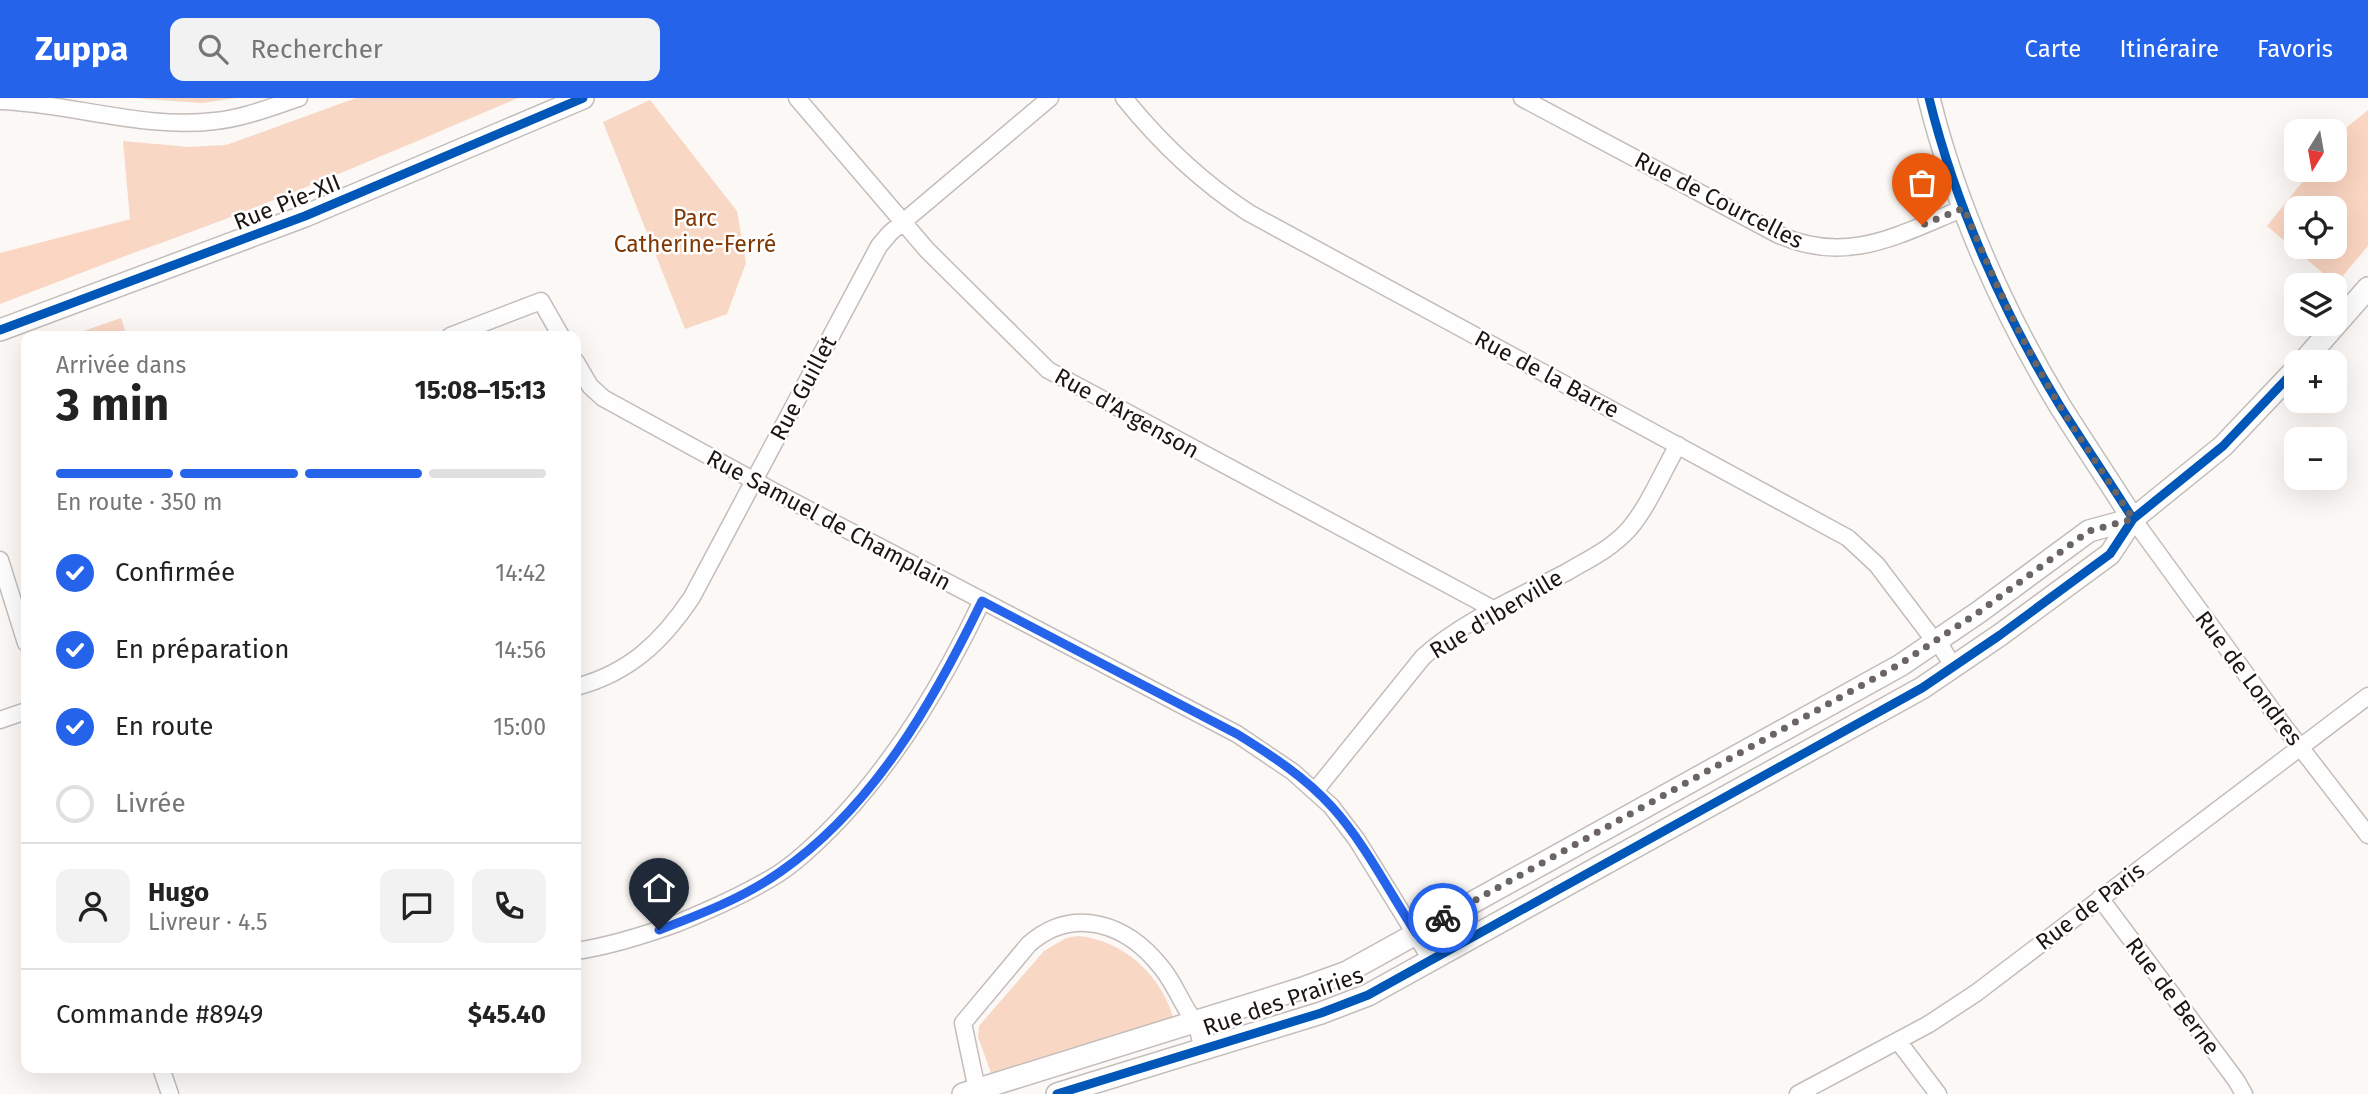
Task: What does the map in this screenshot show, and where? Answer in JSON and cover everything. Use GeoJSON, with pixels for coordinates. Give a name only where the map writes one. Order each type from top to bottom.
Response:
{"type":"FeatureCollection","features":[{"type":"Feature","properties":{"kind":"street"},"geometry":{"type":"LineString","coordinates":[[2,100],[155,120],[204,122],[232,118],[299,98]]}},
{"type":"Feature","properties":{"kind":"street","name":"Rue Pie-XII"},"geometry":{"type":"LineString","coordinates":[[0,330],[272,230],[424,168],[583,98]]}},
{"type":"Feature","properties":{"kind":"street","name":"Rue d'Argenson"},"geometry":{"type":"LineString","coordinates":[[797,98],[902,223],[1048,370],[1495,610]]}},
{"type":"Feature","properties":{"kind":"street","name":"Rue Guillet"},"geometry":{"type":"LineString","coordinates":[[581,685],[623,669],[651,647],[677,620],[692,597],[879,246],[902,223],[1050,98]]}},
{"type":"Feature","properties":{"kind":"street","name":"Rue de la Barre"},"geometry":{"type":"LineString","coordinates":[[1125,98],[1172,153],[1209,185],[1249,213],[1838,532],[1857,545],[1883,572],[1930,635],[1937,640],[1953,666]]}},
{"type":"Feature","properties":{"kind":"street","name":"Rue de Courcelles"},"geometry":{"type":"LineString","coordinates":[[1522,98],[1777,234],[1807,246],[1837,249],[1867,244],[1964,208]]}},
{"type":"Feature","properties":{"kind":"street"},"geometry":{"type":"LineString","coordinates":[[1929,98],[1941,143],[1964,208],[2009,311],[2059,405],[2133,519]]}},
{"type":"Feature","properties":{"kind":"street"},"geometry":{"type":"LineString","coordinates":[[2314,350],[2368,288]]}},
{"type":"Feature","properties":{"kind":"street"},"geometry":{"type":"LineString","coordinates":[[463,331],[541,301],[558,331]]}},
{"type":"Feature","properties":{"kind":"street","name":"Rue Samuel de Champlain"},"geometry":{"type":"LineString","coordinates":[[581,371],[590,386],[603,398],[1237,734],[1274,758],[1315,791],[1348,827],[1432,961]]}},
{"type":"Feature","properties":{"kind":"street","name":"Rue des Prairies"},"geometry":{"type":"LineString","coordinates":[[1057,1094],[1347,1003],[1432,961],[1922,688],[2110,554],[2133,519],[2223,446],[2284,382]]}},
{"type":"Feature","properties":{"kind":"street","name":"Rue d'Iberville"},"geometry":{"type":"LineString","coordinates":[[1315,791],[1423,657],[1447,638],[1598,555],[1620,538],[1639,514],[1678,445]]}},
{"type":"Feature","properties":{"kind":"street","name":"Rue des Prairies"},"geometry":{"type":"LineString","coordinates":[[1203,1048],[1195,1021],[1161,966],[1120,932],[1098,923],[1063,925],[1040,934],[963,1023],[974,1078],[974,1092],[1195,1021],[1326,980],[1347,972],[1888,671],[1937,640],[2089,531],[2133,519]]}},
{"type":"Feature","properties":{"kind":"street","name":"Rue de Londres"},"geometry":{"type":"LineString","coordinates":[[2133,519],[2368,835]]}},
{"type":"Feature","properties":{"kind":"street"},"geometry":{"type":"LineString","coordinates":[[0,559],[21,627]]}},
{"type":"Feature","properties":{"kind":"street"},"geometry":{"type":"LineString","coordinates":[[581,950],[659,930],[714,908],[770,878],[804,854],[853,805],[901,746],[929,704],[982,601]]}},
{"type":"Feature","properties":{"kind":"street","name":"Rue de Paris"},"geometry":{"type":"LineString","coordinates":[[1798,1094],[1929,1024],[1976,993],[2368,696]]}},
{"type":"Feature","properties":{"kind":"street"},"geometry":{"type":"LineString","coordinates":[[0,720],[21,713]]}},
{"type":"Feature","properties":{"kind":"street","name":"Rue de Berne"},"geometry":{"type":"LineString","coordinates":[[2100,898],[2244,1094]]}},
{"type":"Feature","properties":{"kind":"street"},"geometry":{"type":"LineString","coordinates":[[1898,1041],[1938,1094]]}},
{"type":"Feature","properties":{"kind":"street"},"geometry":{"type":"LineString","coordinates":[[162,1073],[170,1094]]}},
{"type":"Feature","properties":{"kind":"green space"},"geometry":{"type":"Polygon","coordinates":[[[356,98],[518,98],[279,198],[133,253],[123,141],[189,147],[226,145],[356,98]]]}},
{"type":"Feature","properties":{"kind":"green space","name":"Parc Catherine-Ferré"},"geometry":{"type":"Polygon","coordinates":[[[650,100],[737,211],[746,263],[727,314],[685,329],[603,122],[650,100]]]}},
{"type":"Feature","properties":{"kind":"green space"},"geometry":{"type":"Polygon","coordinates":[[[121,318],[125,331],[83,331],[121,318]]]}},
{"type":"Feature","properties":{"kind":"green space"},"geometry":{"type":"Polygon","coordinates":[[[1078,936],[1110,944],[1138,962],[1159,987],[1173,1017],[991,1073],[978,1037],[979,1026],[1044,951],[1066,938],[1078,936]]]}},
{"type":"Feature","properties":{"kind":"shaded area"},"geometry":{"type":"Polygon","coordinates":[[[133,98],[236,98],[202,103],[133,98]]]}},
{"type":"Feature","properties":{"kind":"shaded area"},"geometry":{"type":"Polygon","coordinates":[[[2368,110],[2368,246],[2345,273],[2323,273],[2306,259],[2347,259],[2347,196],[2291,196],[2302,182],[2347,182],[2347,127],[2368,110]]]}},
{"type":"Feature","properties":{"kind":"shaded area"},"geometry":{"type":"Polygon","coordinates":[[[2284,205],[2284,240],[2267,226],[2284,205]]]}},
{"type":"Feature","properties":{"kind":"shaded area"},"geometry":{"type":"Polygon","coordinates":[[[131,219],[133,253],[0,304],[0,253],[131,219]]]}},
{"type":"Feature","properties":{"kind":"cycle path"},"geometry":{"type":"LineString","coordinates":[[0,330],[305,216],[583,98]]}},
{"type":"Feature","properties":{"kind":"cycle path"},"geometry":{"type":"LineString","coordinates":[[1929,98],[1967,218],[2001,296],[2039,371],[2133,519]]}},
{"type":"Feature","properties":{"kind":"cycle path"},"geometry":{"type":"LineString","coordinates":[[1057,1094],[1321,1013],[1368,995],[1922,688],[2000,635],[2110,554],[2133,519],[2223,446],[2284,382]]}},
{"type":"Feature","properties":{"kind":"way so far"},"geometry":{"type":"LineString","coordinates":[[1443,918],[1900,664],[1979,612],[2089,531],[2133,519],[2059,405],[2009,311],[1964,208],[1922,225]]}},
{"type":"Feature","properties":{"kind":"route"},"geometry":{"type":"LineString","coordinates":[[659,930],[724,904],[752,889],[804,854],[829,830],[874,780],[912,730],[929,704],[982,601],[1237,734],[1274,758],[1320,795],[1340,817],[1416,933],[1443,918]]}}]}
